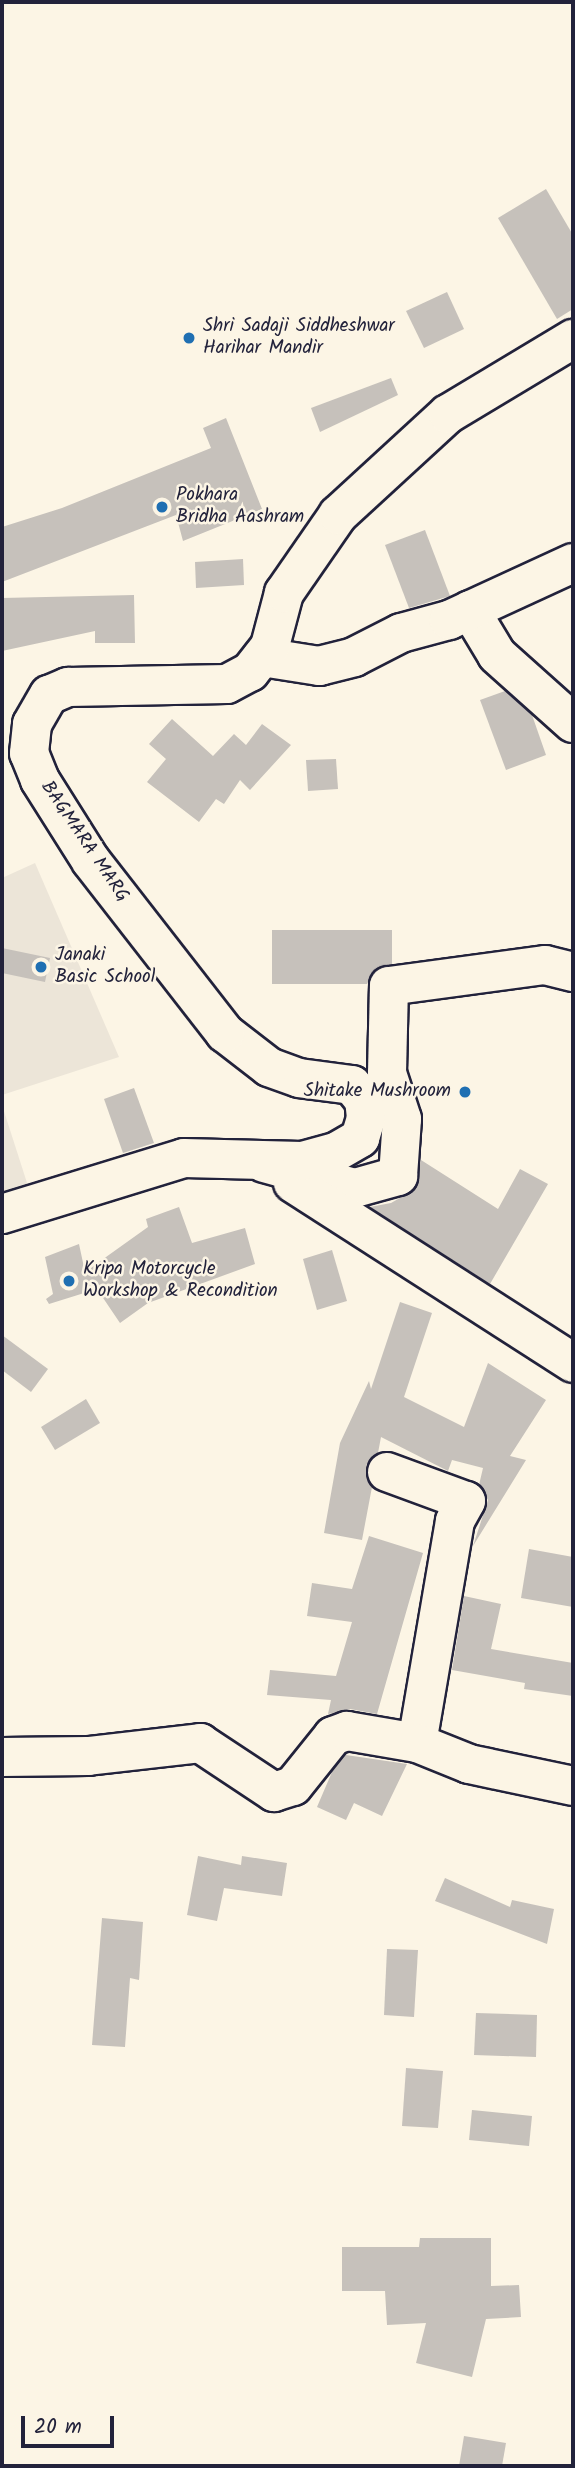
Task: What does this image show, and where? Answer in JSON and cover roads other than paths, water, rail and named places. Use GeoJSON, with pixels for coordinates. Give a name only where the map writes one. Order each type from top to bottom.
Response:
{"type":"FeatureCollection","features":[{"type":"Feature","properties":{"kind":"street","name":"BAGMARA MARG"},"geometry":{"type":"LineString","coordinates":[[2,1214],[184,1158],[302,1161],[336,1152],[360,1138],[366,1118],[364,1100],[352,1085],[299,1078],[270,1067],[225,1033],[92,861],[40,780],[30,752],[32,724],[49,695],[83,686],[227,684],[250,672],[270,646],[285,593],[338,515],[448,414],[573,339]]}},
{"type":"Feature","properties":{"kind":"street"},"geometry":{"type":"LineString","coordinates":[[262,657],[319,666],[354,657],[401,633],[470,610],[573,564]]}},
{"type":"Feature","properties":{"kind":"street"},"geometry":{"type":"LineString","coordinates":[[470,610],[497,655],[573,723]]}},
{"type":"Feature","properties":{"kind":"street"},"geometry":{"type":"LineString","coordinates":[[259,1161],[355,1188],[398,1176],[402,1119],[387,1073],[389,986],[545,965],[573,972]]}},
{"type":"Feature","properties":{"kind":"street"},"geometry":{"type":"LineString","coordinates":[[259,1161],[573,1363]]}},
{"type":"Feature","properties":{"kind":"street"},"geometry":{"type":"LineString","coordinates":[[387,1472],[466,1501],[456,1521],[417,1743]]}},
{"type":"Feature","properties":{"kind":"street"},"geometry":{"type":"LineString","coordinates":[[2,1757],[88,1756],[200,1743],[274,1792],[293,1786],[333,1736],[347,1731],[417,1743],[469,1764],[573,1786]]}},
{"type":"Feature","properties":{"kind":"place","name":"Shri Sadaji Siddheshwar Harihar Mandir"},"geometry":{"type":"Point","coordinates":[189,338]}},
{"type":"Feature","properties":{"kind":"place","name":"Pokhara Bridha Aashram"},"geometry":{"type":"Point","coordinates":[162,507]}},
{"type":"Feature","properties":{"kind":"place","name":"Janaki Basic School"},"geometry":{"type":"Point","coordinates":[41,967]}},
{"type":"Feature","properties":{"kind":"place","name":"Shitake Mushroom"},"geometry":{"type":"Point","coordinates":[465,1092]}},
{"type":"Feature","properties":{"kind":"place","name":"Kripa Motorcycle Workshop & Recondition"},"geometry":{"type":"Point","coordinates":[69,1281]}}]}
